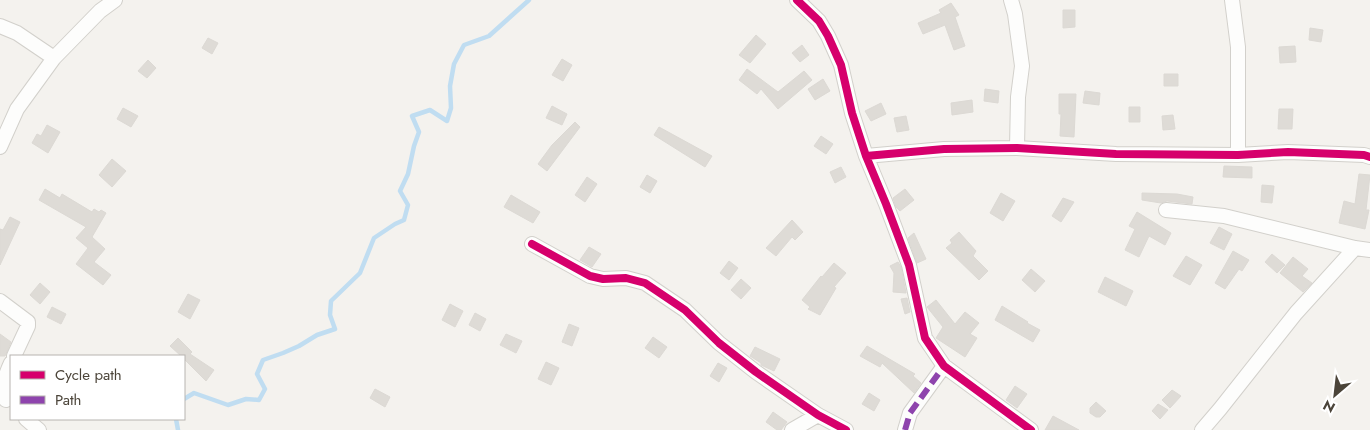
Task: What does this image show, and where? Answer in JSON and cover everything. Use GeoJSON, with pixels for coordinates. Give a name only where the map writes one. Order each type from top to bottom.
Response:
{"type":"FeatureCollection","features":[{"type":"Feature","properties":{"kind":"street"},"geometry":{"type":"LineString","coordinates":[[0,147],[17,109],[54,58],[100,11],[114,0]]}},
{"type":"Feature","properties":{"kind":"street"},"geometry":{"type":"LineString","coordinates":[[797,0],[819,21],[841,65],[852,113],[866,156],[909,265],[926,338],[944,366],[1031,430]]}},
{"type":"Feature","properties":{"kind":"street"},"geometry":{"type":"LineString","coordinates":[[1011,0],[1015,14],[1022,66],[1018,97],[1017,148]]}},
{"type":"Feature","properties":{"kind":"street"},"geometry":{"type":"LineString","coordinates":[[1232,0],[1238,47],[1238,155]]}},
{"type":"Feature","properties":{"kind":"street"},"geometry":{"type":"LineString","coordinates":[[0,26],[17,33],[54,58]]}},
{"type":"Feature","properties":{"kind":"street"},"geometry":{"type":"LineString","coordinates":[[866,156],[944,150],[1017,148],[1116,154],[1238,155],[1288,152],[1364,155],[1370,157]]}},
{"type":"Feature","properties":{"kind":"street"},"geometry":{"type":"LineString","coordinates":[[1166,210],[1224,216],[1370,250]]}},
{"type":"Feature","properties":{"kind":"street"},"geometry":{"type":"LineString","coordinates":[[532,244],[590,276],[603,279],[626,278],[645,283],[685,310],[719,343],[756,372],[818,415],[846,430]]}},
{"type":"Feature","properties":{"kind":"street"},"geometry":{"type":"LineString","coordinates":[[1202,430],[1296,313],[1355,248]]}},
{"type":"Feature","properties":{"kind":"street"},"geometry":{"type":"LineString","coordinates":[[0,301],[28,322],[28,326],[14,355]]}},
{"type":"Feature","properties":{"kind":"street"},"geometry":{"type":"LineString","coordinates":[[6,400],[4,380],[10,365]]}},
{"type":"Feature","properties":{"kind":"street"},"geometry":{"type":"LineString","coordinates":[[905,430],[910,413],[944,366]]}},
{"type":"Feature","properties":{"kind":"street"},"geometry":{"type":"LineString","coordinates":[[792,430],[818,415]]}},
{"type":"Feature","properties":{"kind":"street"},"geometry":{"type":"LineString","coordinates":[[27,420],[39,430]]}},
{"type":"Feature","properties":{"kind":"building"},"geometry":{"type":"Polygon","coordinates":[[[951,3],[959,15],[955,17],[965,46],[954,50],[945,25],[923,34],[918,23],[941,13],[939,10],[951,3]]]}},
{"type":"Feature","properties":{"kind":"building"},"geometry":{"type":"Polygon","coordinates":[[[1063,10],[1075,10],[1075,27],[1063,28],[1063,10]]]}},
{"type":"Feature","properties":{"kind":"building"},"geometry":{"type":"Polygon","coordinates":[[[1310,28],[1323,30],[1321,42],[1309,40],[1310,28]]]}},
{"type":"Feature","properties":{"kind":"building"},"geometry":{"type":"Polygon","coordinates":[[[756,35],[766,44],[750,63],[739,55],[756,35]]]}},
{"type":"Feature","properties":{"kind":"building"},"geometry":{"type":"Polygon","coordinates":[[[208,38],[218,43],[212,54],[202,48],[208,38]]]}},
{"type":"Feature","properties":{"kind":"building"},"geometry":{"type":"Polygon","coordinates":[[[802,45],[809,55],[800,62],[792,53],[802,45]]]}},
{"type":"Feature","properties":{"kind":"building"},"geometry":{"type":"Polygon","coordinates":[[[1295,46],[1296,62],[1280,63],[1279,47],[1295,46]]]}},
{"type":"Feature","properties":{"kind":"building"},"geometry":{"type":"Polygon","coordinates":[[[562,59],[572,65],[563,81],[552,75],[562,59]]]}},
{"type":"Feature","properties":{"kind":"building"},"geometry":{"type":"Polygon","coordinates":[[[148,60],[156,68],[147,78],[138,71],[148,60]]]}},
{"type":"Feature","properties":{"kind":"building"},"geometry":{"type":"Polygon","coordinates":[[[747,69],[778,92],[804,71],[812,80],[778,109],[761,89],[757,94],[739,80],[747,69]]]}},
{"type":"Feature","properties":{"kind":"building"},"geometry":{"type":"Polygon","coordinates":[[[1164,74],[1178,74],[1178,86],[1164,86],[1164,74]]]}},
{"type":"Feature","properties":{"kind":"building"},"geometry":{"type":"Polygon","coordinates":[[[823,79],[830,91],[815,100],[808,89],[823,79]]]}},
{"type":"Feature","properties":{"kind":"building"},"geometry":{"type":"Polygon","coordinates":[[[985,89],[999,91],[998,103],[984,101],[985,89]]]}},
{"type":"Feature","properties":{"kind":"building"},"geometry":{"type":"Polygon","coordinates":[[[1085,91],[1100,93],[1099,105],[1083,103],[1085,91]]]}},
{"type":"Feature","properties":{"kind":"building"},"geometry":{"type":"Polygon","coordinates":[[[1059,94],[1076,94],[1074,137],[1060,136],[1061,114],[1059,114],[1059,94]]]}},
{"type":"Feature","properties":{"kind":"building"},"geometry":{"type":"Polygon","coordinates":[[[972,100],[973,112],[952,115],[951,103],[972,100]]]}},
{"type":"Feature","properties":{"kind":"building"},"geometry":{"type":"Polygon","coordinates":[[[881,103],[886,114],[871,121],[865,111],[881,103]]]}},
{"type":"Feature","properties":{"kind":"building"},"geometry":{"type":"Polygon","coordinates":[[[552,106],[567,114],[562,125],[546,118],[552,106]]]}},
{"type":"Feature","properties":{"kind":"building"},"geometry":{"type":"Polygon","coordinates":[[[1129,107],[1140,107],[1140,122],[1129,122],[1129,107]]]}},
{"type":"Feature","properties":{"kind":"building"},"geometry":{"type":"Polygon","coordinates":[[[123,108],[138,116],[131,127],[117,119],[123,108]]]}},
{"type":"Feature","properties":{"kind":"building"},"geometry":{"type":"Polygon","coordinates":[[[1279,109],[1293,109],[1292,129],[1278,129],[1279,109]]]}},
{"type":"Feature","properties":{"kind":"building"},"geometry":{"type":"Polygon","coordinates":[[[1173,115],[1175,129],[1163,130],[1162,116],[1173,115]]]}},
{"type":"Feature","properties":{"kind":"building"},"geometry":{"type":"Polygon","coordinates":[[[906,116],[909,130],[897,132],[894,118],[906,116]]]}},
{"type":"Feature","properties":{"kind":"building"},"geometry":{"type":"Polygon","coordinates":[[[575,122],[580,127],[547,171],[538,164],[552,145],[575,122]]]}},
{"type":"Feature","properties":{"kind":"building"},"geometry":{"type":"Polygon","coordinates":[[[47,125],[60,132],[48,153],[32,143],[37,134],[41,136],[47,125]]]}},
{"type":"Feature","properties":{"kind":"building"},"geometry":{"type":"Polygon","coordinates":[[[659,127],[712,156],[705,167],[654,135],[659,127]]]}},
{"type":"Feature","properties":{"kind":"building"},"geometry":{"type":"Polygon","coordinates":[[[821,136],[833,144],[826,154],[814,146],[821,136]]]}},
{"type":"Feature","properties":{"kind":"building"},"geometry":{"type":"Polygon","coordinates":[[[112,159],[126,171],[112,187],[99,175],[112,159]]]}},
{"type":"Feature","properties":{"kind":"building"},"geometry":{"type":"Polygon","coordinates":[[[1224,166],[1252,167],[1252,178],[1223,177],[1224,166]]]}},
{"type":"Feature","properties":{"kind":"building"},"geometry":{"type":"Polygon","coordinates":[[[841,167],[846,177],[835,183],[830,172],[841,167]]]}},
{"type":"Feature","properties":{"kind":"building"},"geometry":{"type":"Polygon","coordinates":[[[1359,174],[1370,175],[1366,210],[1369,210],[1365,229],[1339,223],[1344,201],[1355,204],[1359,174]]]}},
{"type":"Feature","properties":{"kind":"building"},"geometry":{"type":"Polygon","coordinates":[[[647,175],[657,181],[650,193],[640,187],[647,175]]]}},
{"type":"Feature","properties":{"kind":"building"},"geometry":{"type":"Polygon","coordinates":[[[587,177],[597,184],[585,202],[575,195],[587,177]]]}},
{"type":"Feature","properties":{"kind":"building"},"geometry":{"type":"Polygon","coordinates":[[[1262,185],[1274,186],[1272,203],[1261,202],[1262,185]]]}},
{"type":"Feature","properties":{"kind":"building"},"geometry":{"type":"Polygon","coordinates":[[[45,189],[60,198],[62,194],[92,212],[94,209],[106,213],[92,237],[105,249],[94,262],[111,275],[103,285],[76,264],[88,248],[76,238],[86,227],[39,200],[45,189]]]}},
{"type":"Feature","properties":{"kind":"building"},"geometry":{"type":"Polygon","coordinates":[[[905,189],[914,200],[900,211],[896,207],[893,198],[905,189]]]}},
{"type":"Feature","properties":{"kind":"building"},"geometry":{"type":"Polygon","coordinates":[[[1001,193],[1015,201],[1003,221],[990,213],[1001,193]]]}},
{"type":"Feature","properties":{"kind":"building"},"geometry":{"type":"Polygon","coordinates":[[[1142,193],[1177,194],[1193,197],[1192,204],[1142,200],[1142,193]]]}},
{"type":"Feature","properties":{"kind":"building"},"geometry":{"type":"Polygon","coordinates":[[[511,195],[540,212],[533,223],[504,207],[511,195]]]}},
{"type":"Feature","properties":{"kind":"building"},"geometry":{"type":"Polygon","coordinates":[[[1063,198],[1074,202],[1061,222],[1052,216],[1063,198]]]}},
{"type":"Feature","properties":{"kind":"building"},"geometry":{"type":"Polygon","coordinates":[[[1137,212],[1171,233],[1165,245],[1149,236],[1139,257],[1125,250],[1135,229],[1129,226],[1137,212]]]}},
{"type":"Feature","properties":{"kind":"building"},"geometry":{"type":"Polygon","coordinates":[[[10,217],[20,222],[0,265],[0,229],[3,230],[10,217]]]}},
{"type":"Feature","properties":{"kind":"building"},"geometry":{"type":"Polygon","coordinates":[[[792,220],[803,232],[795,240],[792,237],[776,256],[766,248],[792,220]]]}},
{"type":"Feature","properties":{"kind":"building"},"geometry":{"type":"Polygon","coordinates":[[[1219,227],[1232,234],[1224,250],[1210,243],[1219,227]]]}},
{"type":"Feature","properties":{"kind":"building"},"geometry":{"type":"Polygon","coordinates":[[[959,232],[976,251],[973,256],[988,271],[979,280],[946,248],[952,243],[950,240],[959,232]]]}},
{"type":"Feature","properties":{"kind":"building"},"geometry":{"type":"Polygon","coordinates":[[[914,233],[926,259],[917,263],[908,238],[914,233]]]}},
{"type":"Feature","properties":{"kind":"building"},"geometry":{"type":"Polygon","coordinates":[[[589,247],[601,254],[592,267],[580,260],[589,247]]]}},
{"type":"Feature","properties":{"kind":"building"},"geometry":{"type":"Polygon","coordinates":[[[1233,251],[1249,260],[1242,271],[1239,269],[1225,289],[1215,283],[1233,251]]]}},
{"type":"Feature","properties":{"kind":"building"},"geometry":{"type":"Polygon","coordinates":[[[1272,254],[1285,265],[1277,273],[1265,262],[1272,254]]]}},
{"type":"Feature","properties":{"kind":"building"},"geometry":{"type":"Polygon","coordinates":[[[1186,256],[1202,265],[1190,285],[1173,276],[1186,256]]]}},
{"type":"Feature","properties":{"kind":"building"},"geometry":{"type":"Polygon","coordinates":[[[1293,257],[1308,269],[1302,276],[1312,283],[1303,292],[1280,273],[1293,257]]]}},
{"type":"Feature","properties":{"kind":"building"},"geometry":{"type":"Polygon","coordinates":[[[729,261],[738,268],[729,280],[720,273],[729,261]]]}},
{"type":"Feature","properties":{"kind":"building"},"geometry":{"type":"Polygon","coordinates":[[[898,262],[901,267],[906,293],[893,292],[894,273],[890,266],[898,262]]]}},
{"type":"Feature","properties":{"kind":"building"},"geometry":{"type":"Polygon","coordinates":[[[834,263],[846,273],[834,287],[836,288],[820,315],[808,309],[810,307],[802,300],[834,263]]]}},
{"type":"Feature","properties":{"kind":"building"},"geometry":{"type":"Polygon","coordinates":[[[1031,269],[1045,281],[1035,292],[1022,280],[1031,269]]]}},
{"type":"Feature","properties":{"kind":"building"},"geometry":{"type":"Polygon","coordinates":[[[1105,277],[1133,291],[1126,306],[1098,292],[1105,277]]]}},
{"type":"Feature","properties":{"kind":"building"},"geometry":{"type":"Polygon","coordinates":[[[741,279],[751,288],[741,299],[731,290],[741,279]]]}},
{"type":"Feature","properties":{"kind":"building"},"geometry":{"type":"Polygon","coordinates":[[[40,283],[50,292],[40,304],[30,295],[40,283]]]}},
{"type":"Feature","properties":{"kind":"building"},"geometry":{"type":"Polygon","coordinates":[[[188,294],[200,300],[190,319],[178,312],[188,294]]]}},
{"type":"Feature","properties":{"kind":"building"},"geometry":{"type":"Polygon","coordinates":[[[907,298],[910,312],[905,314],[901,299],[907,298]]]}},
{"type":"Feature","properties":{"kind":"building"},"geometry":{"type":"Polygon","coordinates":[[[936,300],[955,324],[965,312],[979,323],[970,334],[977,338],[965,357],[936,338],[943,327],[927,307],[936,300]]]}},
{"type":"Feature","properties":{"kind":"building"},"geometry":{"type":"Polygon","coordinates":[[[450,304],[463,311],[455,327],[442,320],[450,304]]]}},
{"type":"Feature","properties":{"kind":"building"},"geometry":{"type":"Polygon","coordinates":[[[1002,306],[1040,330],[1033,342],[995,320],[1002,306]]]}},
{"type":"Feature","properties":{"kind":"building"},"geometry":{"type":"Polygon","coordinates":[[[52,307],[66,314],[61,324],[47,317],[52,307]]]}},
{"type":"Feature","properties":{"kind":"building"},"geometry":{"type":"Polygon","coordinates":[[[475,313],[486,319],[480,331],[469,325],[475,313]]]}},
{"type":"Feature","properties":{"kind":"building"},"geometry":{"type":"Polygon","coordinates":[[[569,324],[579,328],[572,346],[562,342],[569,324]]]}},
{"type":"Feature","properties":{"kind":"building"},"geometry":{"type":"Polygon","coordinates":[[[0,334],[11,342],[5,356],[0,356],[0,334]]]}},
{"type":"Feature","properties":{"kind":"building"},"geometry":{"type":"Polygon","coordinates":[[[506,334],[522,341],[516,353],[500,345],[506,334]]]}},
{"type":"Feature","properties":{"kind":"building"},"geometry":{"type":"Polygon","coordinates":[[[653,337],[667,347],[659,358],[645,348],[653,337]]]}},
{"type":"Feature","properties":{"kind":"building"},"geometry":{"type":"Polygon","coordinates":[[[178,338],[192,352],[190,354],[214,370],[206,381],[185,360],[185,355],[180,355],[170,346],[178,338]]]}},
{"type":"Feature","properties":{"kind":"building"},"geometry":{"type":"Polygon","coordinates":[[[867,346],[915,374],[913,376],[921,383],[914,393],[882,363],[880,367],[860,356],[867,346]]]}},
{"type":"Feature","properties":{"kind":"building"},"geometry":{"type":"Polygon","coordinates":[[[755,347],[780,359],[774,371],[761,365],[761,363],[750,356],[755,347]]]}},
{"type":"Feature","properties":{"kind":"building"},"geometry":{"type":"Polygon","coordinates":[[[546,362],[559,368],[551,385],[538,379],[546,362]]]}},
{"type":"Feature","properties":{"kind":"building"},"geometry":{"type":"Polygon","coordinates":[[[718,363],[727,368],[719,382],[710,376],[718,363]]]}},
{"type":"Feature","properties":{"kind":"building"},"geometry":{"type":"Polygon","coordinates":[[[1015,386],[1027,394],[1017,408],[1006,400],[1015,386]]]}},
{"type":"Feature","properties":{"kind":"building"},"geometry":{"type":"Polygon","coordinates":[[[375,389],[390,397],[385,407],[370,398],[375,389]]]}},
{"type":"Feature","properties":{"kind":"building"},"geometry":{"type":"Polygon","coordinates":[[[1172,390],[1181,396],[1170,408],[1162,400],[1172,390]]]}},
{"type":"Feature","properties":{"kind":"building"},"geometry":{"type":"Polygon","coordinates":[[[869,393],[880,400],[874,411],[862,404],[869,393]]]}},
{"type":"Feature","properties":{"kind":"building"},"geometry":{"type":"Polygon","coordinates":[[[1096,402],[1106,411],[1100,417],[1090,413],[1090,408],[1096,402]]]}},
{"type":"Feature","properties":{"kind":"building"},"geometry":{"type":"Polygon","coordinates":[[[1158,404],[1168,410],[1160,419],[1152,411],[1158,404]]]}},
{"type":"Feature","properties":{"kind":"building"},"geometry":{"type":"Polygon","coordinates":[[[773,412],[787,422],[781,430],[777,430],[766,422],[773,412]]]}},
{"type":"Feature","properties":{"kind":"building"},"geometry":{"type":"Polygon","coordinates":[[[1053,416],[1079,430],[1045,430],[1053,416]]]}},
{"type":"Feature","properties":{"kind":"waterway"},"geometry":{"type":"LineString","coordinates":[[185,398],[194,393],[228,405],[246,399],[259,400],[265,389],[257,374],[263,360],[299,346],[317,335],[335,329],[330,315],[331,301],[360,273],[374,238],[404,220],[408,205],[400,191],[408,174],[419,132],[412,116],[430,110],[447,121],[451,108],[450,86],[454,64],[464,45],[489,36],[529,0]]}},
{"type":"Feature","properties":{"kind":"waterway"},"geometry":{"type":"LineString","coordinates":[[176,420],[178,430]]}},
{"type":"Feature","properties":{"kind":"marked path"},"geometry":{"type":"LineString","coordinates":[[905,430],[910,413],[944,366]]}},
{"type":"Feature","properties":{"kind":"cycle path"},"geometry":{"type":"LineString","coordinates":[[797,0],[819,21],[841,65],[852,113],[866,156],[909,265],[925,338],[944,366],[1031,430]]}},
{"type":"Feature","properties":{"kind":"cycle path"},"geometry":{"type":"LineString","coordinates":[[866,156],[944,149],[1017,148],[1116,154],[1238,155],[1288,152],[1364,155],[1370,157]]}},
{"type":"Feature","properties":{"kind":"cycle path"},"geometry":{"type":"LineString","coordinates":[[532,244],[590,276],[603,279],[626,278],[645,283],[685,310],[719,343],[756,372],[818,415],[846,430]]}}]}
